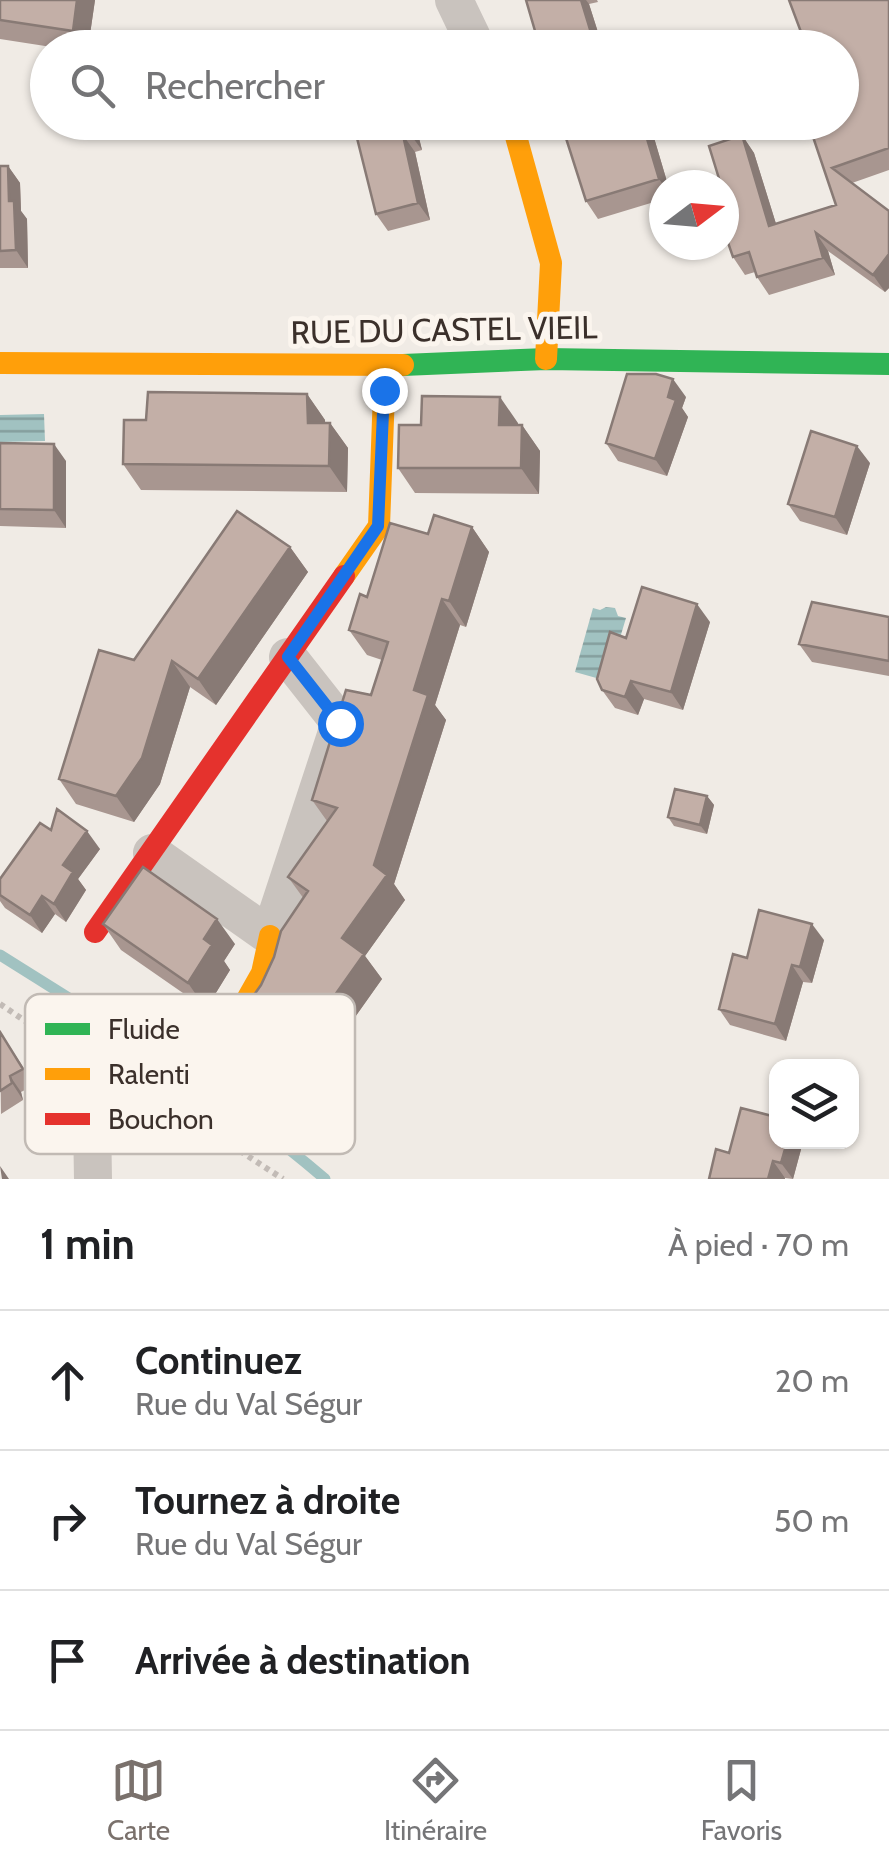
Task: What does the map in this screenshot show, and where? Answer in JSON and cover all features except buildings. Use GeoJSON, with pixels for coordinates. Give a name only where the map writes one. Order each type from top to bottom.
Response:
{"type":"FeatureCollection","features":[{"type":"Feature","properties":{"kind":"street"},"geometry":{"type":"LineString","coordinates":[[454,0],[468,30]]}},
{"type":"Feature","properties":{"kind":"street"},"geometry":{"type":"LineString","coordinates":[[517,140],[551,263],[546,360]]}},
{"type":"Feature","properties":{"kind":"street","name":"RUE DU CASTEL VIEIL"},"geometry":{"type":"LineString","coordinates":[[0,363],[386,366],[546,360],[889,364]]}},
{"type":"Feature","properties":{"kind":"street"},"geometry":{"type":"LineString","coordinates":[[95,932],[378,526],[386,366]]}},
{"type":"Feature","properties":{"kind":"street"},"geometry":{"type":"LineString","coordinates":[[254,994],[340,723],[288,657]]}},
{"type":"Feature","properties":{"kind":"street"},"geometry":{"type":"LineString","coordinates":[[152,852],[270,936]]}},
{"type":"Feature","properties":{"kind":"path"},"geometry":{"type":"LineString","coordinates":[[0,1004],[25,1021]]}},
{"type":"Feature","properties":{"kind":"path"},"geometry":{"type":"LineString","coordinates":[[244,1154],[282,1179]]}},
{"type":"Feature","properties":{"kind":"water"},"geometry":{"type":"Polygon","coordinates":[[[44,414],[45,441],[0,442],[0,415],[44,414]]]}},
{"type":"Feature","properties":{"kind":"water"},"geometry":{"type":"Polygon","coordinates":[[[593,608],[615,608],[618,616],[626,618],[607,681],[575,672],[593,608]]]}},
{"type":"Feature","properties":{"kind":"waterway"},"geometry":{"type":"LineString","coordinates":[[0,955],[62,994]]}},
{"type":"Feature","properties":{"kind":"waterway"},"geometry":{"type":"LineString","coordinates":[[294,1154],[325,1179]]}},
{"type":"Feature","properties":{"kind":"traffic: fast"},"geometry":{"type":"LineString","coordinates":[[403,365],[546,359],[889,364]]}},
{"type":"Feature","properties":{"kind":"traffic: slow"},"geometry":{"type":"LineString","coordinates":[[517,140],[551,263],[546,359]]}},
{"type":"Feature","properties":{"kind":"traffic: slow"},"geometry":{"type":"LineString","coordinates":[[0,363],[403,365]]}},
{"type":"Feature","properties":{"kind":"traffic: slow"},"geometry":{"type":"LineString","coordinates":[[344,576],[379,526],[385,366]]}},
{"type":"Feature","properties":{"kind":"traffic: slow"},"geometry":{"type":"LineString","coordinates":[[250,994],[262,973],[270,936]]}},
{"type":"Feature","properties":{"kind":"traffic: jam"},"geometry":{"type":"LineString","coordinates":[[95,932],[344,576]]}},
{"type":"Feature","properties":{"kind":"route"},"geometry":{"type":"LineString","coordinates":[[340,723],[288,657],[378,526],[384,390]]}}]}
